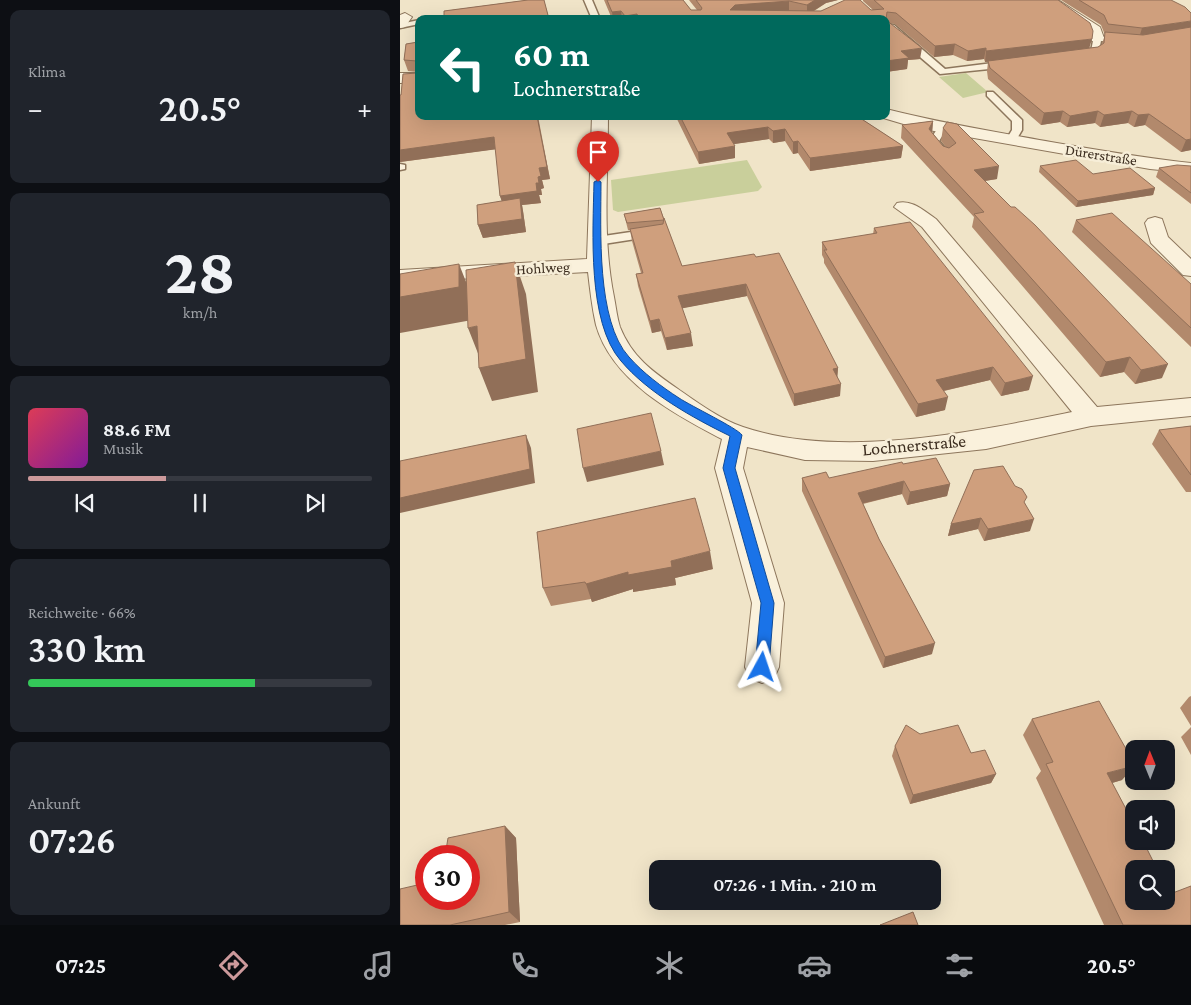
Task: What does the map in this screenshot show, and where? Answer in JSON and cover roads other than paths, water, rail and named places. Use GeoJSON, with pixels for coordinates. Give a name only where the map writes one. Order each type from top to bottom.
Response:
{"type":"FeatureCollection","features":[{"type":"Feature","properties":{"kind":"street"},"geometry":{"type":"LineString","coordinates":[[1050,0],[1095,30],[1097,38]]}},
{"type":"Feature","properties":{"kind":"street"},"geometry":{"type":"LineString","coordinates":[[400,78],[415,78]]}},
{"type":"Feature","properties":{"kind":"street","name":"Dürerstraße"},"geometry":{"type":"LineString","coordinates":[[890,115],[943,128],[1011,140],[1150,164],[1191,168]]}},
{"type":"Feature","properties":{"kind":"street","name":"Lochnerstraße"},"geometry":{"type":"LineString","coordinates":[[600,120],[597,253],[608,326],[624,358],[663,392],[693,413],[736,435],[805,450],[873,451],[986,439],[1091,416],[1191,407]]}},
{"type":"Feature","properties":{"kind":"street"},"geometry":{"type":"LineString","coordinates":[[904,207],[929,223],[1091,416]]}},
{"type":"Feature","properties":{"kind":"street"},"geometry":{"type":"LineString","coordinates":[[899,228],[929,223]]}},
{"type":"Feature","properties":{"kind":"street"},"geometry":{"type":"LineString","coordinates":[[1155,223],[1158,239],[1191,270]]}},
{"type":"Feature","properties":{"kind":"street","name":"Hohlweg"},"geometry":{"type":"LineString","coordinates":[[400,276],[597,253]]}},
{"type":"Feature","properties":{"kind":"street"},"geometry":{"type":"LineString","coordinates":[[736,435],[729,468],[768,603],[762,667]]}},
{"type":"Feature","properties":{"kind":"lane"},"geometry":{"type":"LineString","coordinates":[[588,0],[594,15]]}},
{"type":"Feature","properties":{"kind":"lane"},"geometry":{"type":"LineString","coordinates":[[402,22],[415,22]]}},
{"type":"Feature","properties":{"kind":"lane"},"geometry":{"type":"LineString","coordinates":[[890,27],[943,72],[1021,62]]}},
{"type":"Feature","properties":{"kind":"lane"},"geometry":{"type":"LineString","coordinates":[[1067,57],[1095,53],[1097,38],[1122,40]]}},
{"type":"Feature","properties":{"kind":"lane"},"geometry":{"type":"LineString","coordinates":[[990,94],[1019,124],[1011,140]]}},
{"type":"Feature","properties":{"kind":"lane"},"geometry":{"type":"LineString","coordinates":[[943,128],[934,141],[947,156]]}},
{"type":"Feature","properties":{"kind":"lane"},"geometry":{"type":"LineString","coordinates":[[597,253],[660,231]]}}]}
